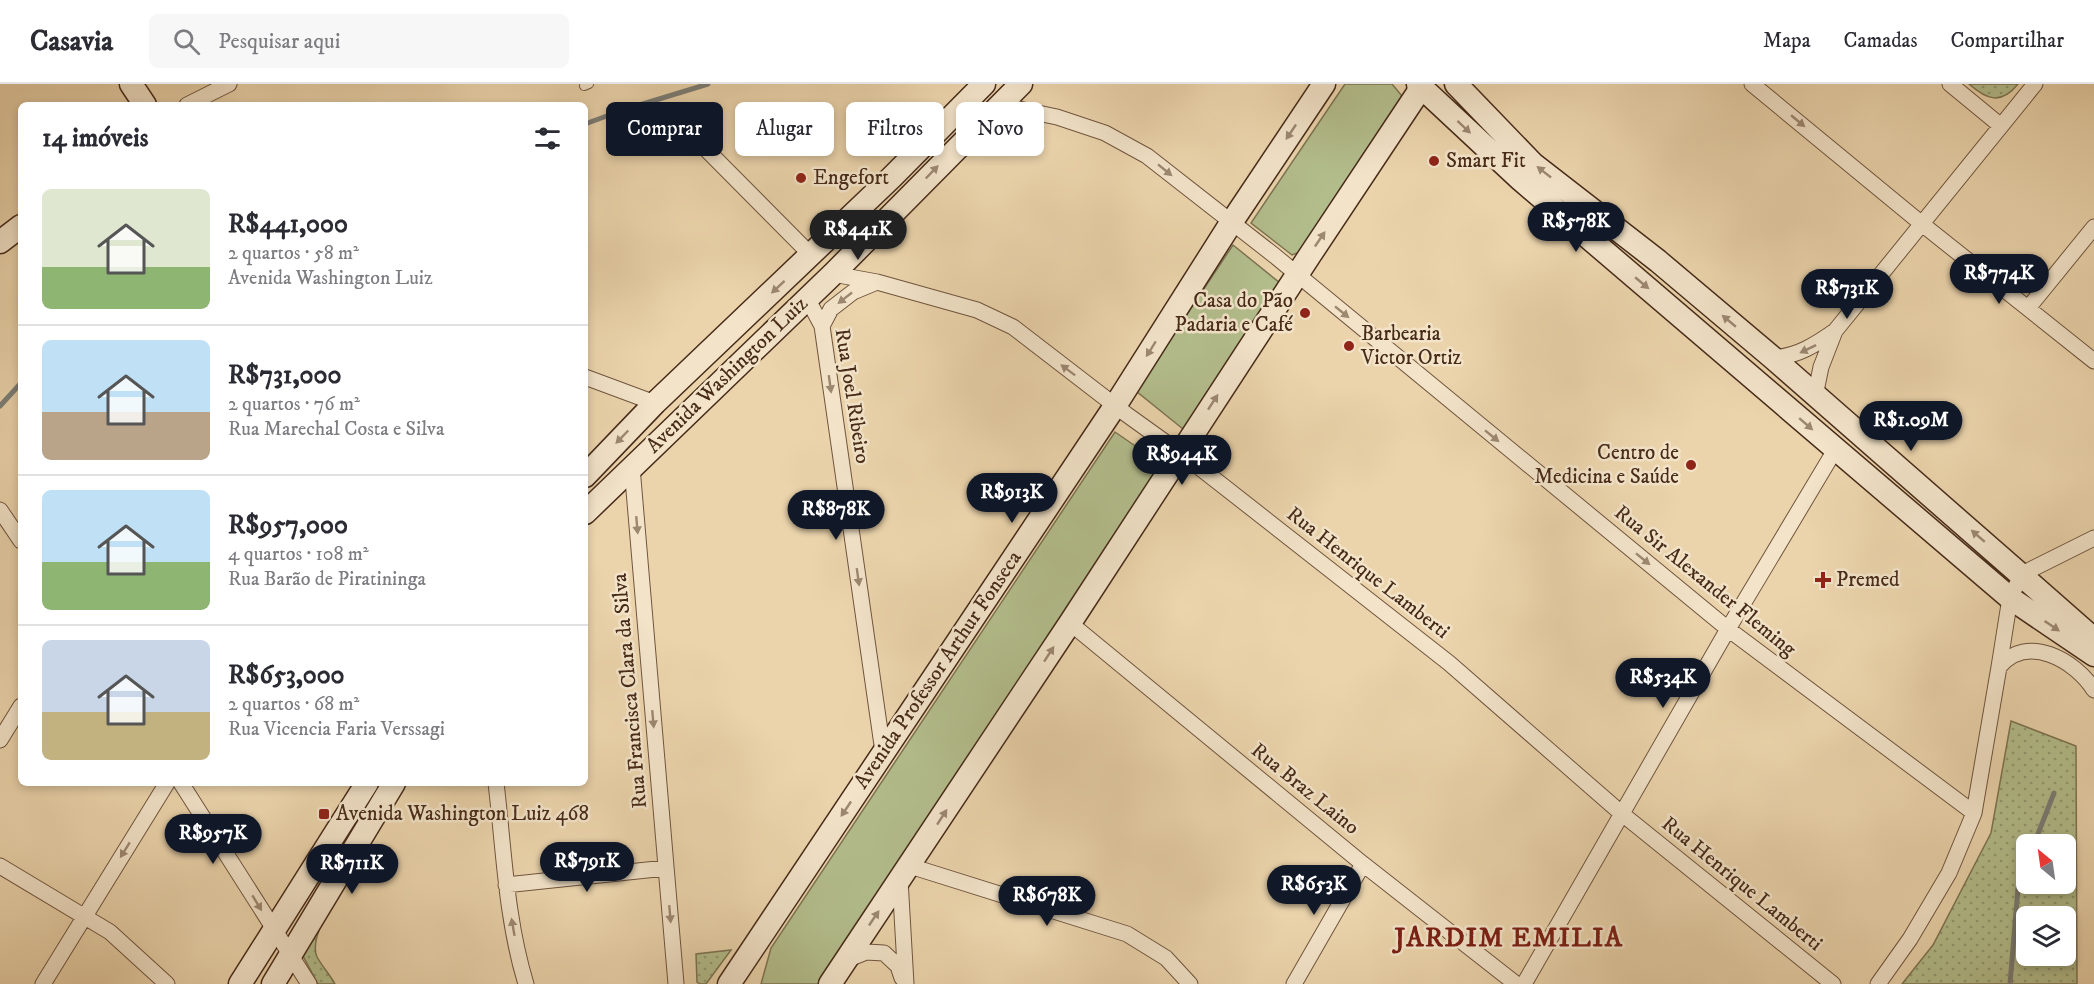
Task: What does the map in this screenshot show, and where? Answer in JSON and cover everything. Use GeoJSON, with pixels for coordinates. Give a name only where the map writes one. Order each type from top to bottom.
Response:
{"type":"FeatureCollection","features":[{"type":"Feature","properties":{"kind":"main road"},"geometry":{"type":"LineString","coordinates":[[131,84],[143,102]]}},
{"type":"Feature","properties":{"kind":"main road","name":"Avenida Washington Luiz"},"geometry":{"type":"LineString","coordinates":[[588,473],[655,403],[892,177],[984,84]]}},
{"type":"Feature","properties":{"kind":"main road","name":"Avenida Washington Luiz"},"geometry":{"type":"LineString","coordinates":[[1002,102],[1021,84]]}},
{"type":"Feature","properties":{"kind":"main road"},"geometry":{"type":"LineString","coordinates":[[1456,84],[1533,164],[1658,261],[1773,358],[2094,639]]}},
{"type":"Feature","properties":{"kind":"main road"},"geometry":{"type":"LineString","coordinates":[[830,984],[1070,623],[1420,85],[1521,180],[2010,598],[2094,655]]}},
{"type":"Feature","properties":{"kind":"main road","name":"Avenida Professor Arthur Fonseca"},"geometry":{"type":"LineString","coordinates":[[729,984],[1114,406],[1321,86]]}},
{"type":"Feature","properties":{"kind":"main road","name":"Avenida Washington Luiz"},"geometry":{"type":"LineString","coordinates":[[588,510],[833,274],[956,149]]}},
{"type":"Feature","properties":{"kind":"main road"},"geometry":{"type":"LineString","coordinates":[[0,242],[18,228]]}},
{"type":"Feature","properties":{"kind":"main road"},"geometry":{"type":"LineString","coordinates":[[1762,385],[1779,390],[1809,391]]}},
{"type":"Feature","properties":{"kind":"main road"},"geometry":{"type":"LineString","coordinates":[[240,984],[365,786]]}},
{"type":"Feature","properties":{"kind":"main road"},"geometry":{"type":"LineString","coordinates":[[273,984],[392,786]]}},
{"type":"Feature","properties":{"kind":"street"},"geometry":{"type":"LineString","coordinates":[[193,102],[229,84]]}},
{"type":"Feature","properties":{"kind":"street"},"geometry":{"type":"LineString","coordinates":[[1752,84],[2094,361]]}},
{"type":"Feature","properties":{"kind":"street"},"geometry":{"type":"LineString","coordinates":[[1950,84],[2001,126]]}},
{"type":"Feature","properties":{"kind":"street"},"geometry":{"type":"LineString","coordinates":[[1809,391],[1835,332],[2035,84]]}},
{"type":"Feature","properties":{"kind":"street","name":"Rua Sir Alexander Fleming"},"geometry":{"type":"LineString","coordinates":[[1044,114],[1105,132],[1147,156],[1728,629],[1974,813]]}},
{"type":"Feature","properties":{"kind":"street"},"geometry":{"type":"LineString","coordinates":[[713,156],[811,255]]}},
{"type":"Feature","properties":{"kind":"street"},"geometry":{"type":"LineString","coordinates":[[2029,307],[2094,227]]}},
{"type":"Feature","properties":{"kind":"street","name":"Rua Henrique Lamberti"},"geometry":{"type":"LineString","coordinates":[[833,274],[877,282],[977,310],[1013,327],[1449,663],[1622,813],[1833,984]]}},
{"type":"Feature","properties":{"kind":"street"},"geometry":{"type":"LineString","coordinates":[[822,326],[831,309],[853,292],[877,282]]}},
{"type":"Feature","properties":{"kind":"street","name":"Rua Joel Ribeiro"},"geometry":{"type":"LineString","coordinates":[[807,298],[822,326],[884,752]]}},
{"type":"Feature","properties":{"kind":"street"},"geometry":{"type":"LineString","coordinates":[[1773,358],[1789,356],[1806,350],[1835,332]]}},
{"type":"Feature","properties":{"kind":"street"},"geometry":{"type":"LineString","coordinates":[[588,378],[655,403]]}},
{"type":"Feature","properties":{"kind":"street"},"geometry":{"type":"LineString","coordinates":[[1524,984],[1728,629],[1835,450]]}},
{"type":"Feature","properties":{"kind":"street","name":"Rua Francisca Clara da Silva"},"geometry":{"type":"LineString","coordinates":[[632,467],[676,984]]}},
{"type":"Feature","properties":{"kind":"street"},"geometry":{"type":"LineString","coordinates":[[0,510],[18,537]]}},
{"type":"Feature","properties":{"kind":"street"},"geometry":{"type":"LineString","coordinates":[[1878,984],[1910,939],[1949,873],[1974,813],[2010,598],[2022,574],[2094,538]]}},
{"type":"Feature","properties":{"kind":"street","name":"Rua Braz Laino"},"geometry":{"type":"LineString","coordinates":[[1070,623],[1363,864],[1516,984]]}},
{"type":"Feature","properties":{"kind":"street"},"geometry":{"type":"LineString","coordinates":[[1999,667],[2007,658],[2018,653],[2031,651],[2046,654],[2057,657],[2073,667],[2094,690]]}},
{"type":"Feature","properties":{"kind":"street"},"geometry":{"type":"LineString","coordinates":[[0,740],[18,711]]}},
{"type":"Feature","properties":{"kind":"street"},"geometry":{"type":"LineString","coordinates":[[43,984],[165,786]]}},
{"type":"Feature","properties":{"kind":"street"},"geometry":{"type":"LineString","coordinates":[[183,786],[309,984]]}},
{"type":"Feature","properties":{"kind":"street"},"geometry":{"type":"LineString","coordinates":[[495,786],[506,885],[526,984]]}},
{"type":"Feature","properties":{"kind":"street"},"geometry":{"type":"LineString","coordinates":[[1294,984],[1363,864]]}},
{"type":"Feature","properties":{"kind":"street"},"geometry":{"type":"LineString","coordinates":[[0,866],[110,932],[167,984]]}},
{"type":"Feature","properties":{"kind":"street"},"geometry":{"type":"LineString","coordinates":[[506,885],[666,868]]}},
{"type":"Feature","properties":{"kind":"street"},"geometry":{"type":"LineString","coordinates":[[905,984],[905,872],[1127,934],[1167,958],[1190,984]]}},
{"type":"Feature","properties":{"kind":"street"},"geometry":{"type":"LineString","coordinates":[[846,960],[866,952],[884,953],[898,966],[905,984]]}},
{"type":"Feature","properties":{"kind":"green space"},"geometry":{"type":"Polygon","coordinates":[[[1345,84],[1392,84],[1402,96],[1300,252],[1292,255],[1251,223],[1345,84]]]}},
{"type":"Feature","properties":{"kind":"green space"},"geometry":{"type":"Polygon","coordinates":[[[1969,84],[2018,84],[2006,95],[1994,98],[1982,94],[1969,84]]]}},
{"type":"Feature","properties":{"kind":"green space"},"geometry":{"type":"Polygon","coordinates":[[[1233,245],[1280,283],[1183,429],[1136,391],[1233,245]]]}},
{"type":"Feature","properties":{"kind":"green space"},"geometry":{"type":"Polygon","coordinates":[[[1115,432],[1167,468],[819,984],[761,984],[771,948],[1115,432]]]}},
{"type":"Feature","properties":{"kind":"green space"},"geometry":{"type":"Polygon","coordinates":[[[2011,721],[2076,746],[2077,984],[1902,984],[1933,945],[1991,833],[2011,721]]]}},
{"type":"Feature","properties":{"kind":"green space"},"geometry":{"type":"Polygon","coordinates":[[[348,867],[355,870],[321,924],[315,947],[317,957],[335,984],[318,984],[303,956],[348,867]]]}},
{"type":"Feature","properties":{"kind":"green space"},"geometry":{"type":"Polygon","coordinates":[[[731,950],[706,984],[697,982],[696,954],[731,950]]]}},
{"type":"Feature","properties":{"kind":"waterway"},"geometry":{"type":"LineString","coordinates":[[588,123],[708,84]]}},
{"type":"Feature","properties":{"kind":"waterway"},"geometry":{"type":"LineString","coordinates":[[0,406],[18,386]]}},
{"type":"Feature","properties":{"kind":"waterway"},"geometry":{"type":"LineString","coordinates":[[2038,834],[2054,793]]}},
{"type":"Feature","properties":{"kind":"waterway"},"geometry":{"type":"LineString","coordinates":[[2010,984],[2018,894]]}},
{"type":"Feature","properties":{"kind":"place","name":"Smart Fit"},"geometry":{"type":"Point","coordinates":[1434,161]}},
{"type":"Feature","properties":{"kind":"place","name":"Engefort"},"geometry":{"type":"Point","coordinates":[801,178]}},
{"type":"Feature","properties":{"kind":"place","name":"Casa do Pão Padaria e Café"},"geometry":{"type":"Point","coordinates":[1305,313]}},
{"type":"Feature","properties":{"kind":"place","name":"Barbearia Victor Ortiz"},"geometry":{"type":"Point","coordinates":[1349,346]}},
{"type":"Feature","properties":{"kind":"place","name":"Centro de Medicina e Saúde"},"geometry":{"type":"Point","coordinates":[1691,465]}},
{"type":"Feature","properties":{"kind":"place","name":"Premed"},"geometry":{"type":"Point","coordinates":[1823,580]}},
{"type":"Feature","properties":{"kind":"place","name":"Avenida Washington Luiz 468"},"geometry":{"type":"Point","coordinates":[324,814]}},
{"type":"Feature","properties":{"kind":"district","name":"JARDIM EMILIA"},"geometry":{"type":"Point","coordinates":[1509,938]}}]}
